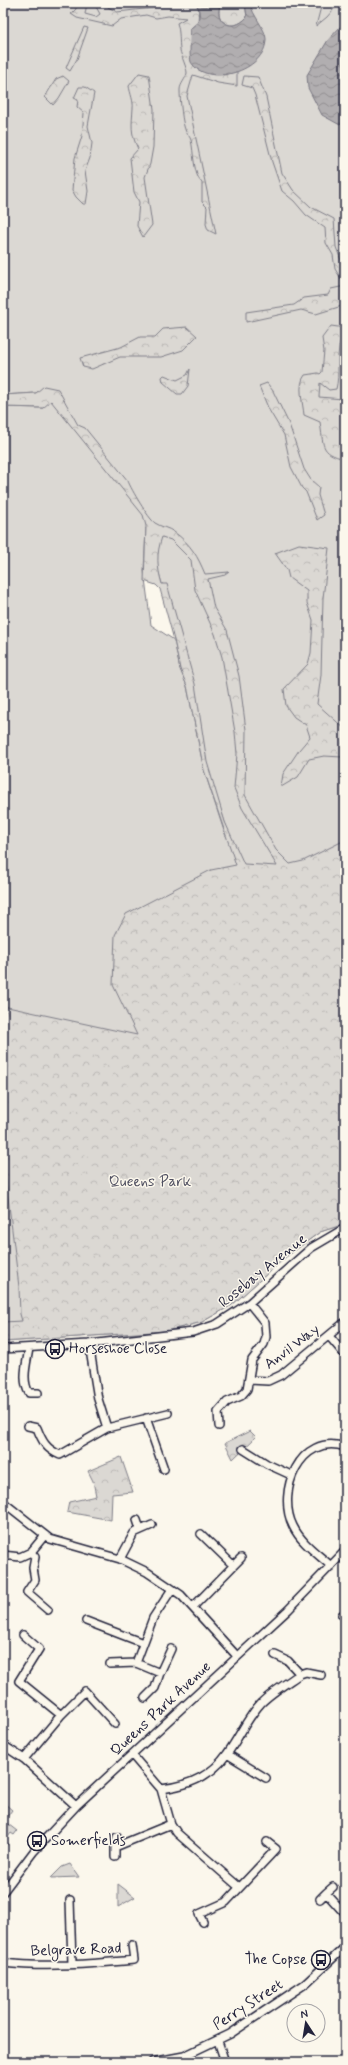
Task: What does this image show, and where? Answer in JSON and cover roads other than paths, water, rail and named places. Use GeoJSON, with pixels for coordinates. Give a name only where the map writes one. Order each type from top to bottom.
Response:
{"type":"FeatureCollection","features":[{"type":"Feature","properties":{"kind":"street","name":"Rosebay Avenue"},"geometry":{"type":"LineString","coordinates":[[3,1349],[89,1344],[193,1332],[217,1324],[249,1303],[311,1248],[345,1228]]}},
{"type":"Feature","properties":{"kind":"street"},"geometry":{"type":"LineString","coordinates":[[219,1426],[218,1412],[227,1402],[241,1396],[247,1389],[252,1360],[264,1344],[266,1337],[264,1323],[249,1303]]}},
{"type":"Feature","properties":{"kind":"street","name":"Anvil Way"},"geometry":{"type":"LineString","coordinates":[[249,1380],[268,1381],[281,1375],[345,1322]]}},
{"type":"Feature","properties":{"kind":"street"},"geometry":{"type":"LineString","coordinates":[[329,1336],[345,1355]]}},
{"type":"Feature","properties":{"kind":"street"},"geometry":{"type":"LineString","coordinates":[[89,1344],[96,1389],[107,1428]]}},
{"type":"Feature","properties":{"kind":"street"},"geometry":{"type":"LineString","coordinates":[[28,1348],[27,1365],[24,1372],[27,1390],[29,1393],[38,1393]]}},
{"type":"Feature","properties":{"kind":"street"},"geometry":{"type":"LineString","coordinates":[[28,1426],[37,1428],[43,1443],[51,1451],[60,1455],[107,1428],[168,1413]]}},
{"type":"Feature","properties":{"kind":"street"},"geometry":{"type":"LineString","coordinates":[[146,1418],[164,1469]]}},
{"type":"Feature","properties":{"kind":"street"},"geometry":{"type":"LineString","coordinates":[[332,1566],[303,1540],[293,1525],[287,1506],[287,1494],[291,1475],[297,1464],[306,1455],[319,1447],[330,1445],[345,1447]]}},
{"type":"Feature","properties":{"kind":"street"},"geometry":{"type":"LineString","coordinates":[[243,1449],[267,1464],[291,1475]]}},
{"type":"Feature","properties":{"kind":"street"},"geometry":{"type":"LineString","coordinates":[[3,1502],[50,1539],[120,1559],[147,1572],[172,1589],[193,1607],[236,1655]]}},
{"type":"Feature","properties":{"kind":"street"},"geometry":{"type":"LineString","coordinates":[[137,1520],[140,1529]]}},
{"type":"Feature","properties":{"kind":"street"},"geometry":{"type":"LineString","coordinates":[[120,1559],[129,1539],[140,1529],[152,1525]]}},
{"type":"Feature","properties":{"kind":"street"},"geometry":{"type":"LineString","coordinates":[[201,1534],[233,1565]]}},
{"type":"Feature","properties":{"kind":"street"},"geometry":{"type":"LineString","coordinates":[[3,1555],[20,1557],[31,1552],[45,1535]]}},
{"type":"Feature","properties":{"kind":"street","name":"Queens Park Avenue"},"geometry":{"type":"LineString","coordinates":[[3,1892],[34,1851],[76,1806],[132,1755],[236,1655],[292,1605],[332,1566],[345,1551]]}},
{"type":"Feature","properties":{"kind":"street"},"geometry":{"type":"LineString","coordinates":[[31,1552],[35,1557],[32,1568],[35,1580],[27,1592],[48,1610]]}},
{"type":"Feature","properties":{"kind":"street"},"geometry":{"type":"LineString","coordinates":[[193,1607],[241,1558]]}},
{"type":"Feature","properties":{"kind":"street"},"geometry":{"type":"LineString","coordinates":[[136,1663],[153,1618],[172,1589]]}},
{"type":"Feature","properties":{"kind":"street"},"geometry":{"type":"LineString","coordinates":[[86,1621],[143,1643]]}},
{"type":"Feature","properties":{"kind":"street"},"geometry":{"type":"LineString","coordinates":[[23,1635],[39,1649],[19,1681],[61,1715]]}},
{"type":"Feature","properties":{"kind":"street"},"geometry":{"type":"LineString","coordinates":[[145,1698],[155,1688],[171,1649]]}},
{"type":"Feature","properties":{"kind":"street"},"geometry":{"type":"LineString","coordinates":[[274,1655],[288,1661],[300,1674]]}},
{"type":"Feature","properties":{"kind":"street"},"geometry":{"type":"LineString","coordinates":[[110,1664],[136,1663],[160,1673]]}},
{"type":"Feature","properties":{"kind":"street"},"geometry":{"type":"LineString","coordinates":[[161,1789],[185,1784],[202,1777],[212,1770],[227,1754],[260,1703],[300,1674],[306,1672],[321,1674]]}},
{"type":"Feature","properties":{"kind":"street"},"geometry":{"type":"LineString","coordinates":[[24,1759],[61,1715],[85,1691],[116,1724]]}},
{"type":"Feature","properties":{"kind":"street"},"geometry":{"type":"LineString","coordinates":[[3,1744],[24,1759],[76,1806]]}},
{"type":"Feature","properties":{"kind":"street"},"geometry":{"type":"LineString","coordinates":[[227,1754],[266,1778]]}},
{"type":"Feature","properties":{"kind":"street"},"geometry":{"type":"LineString","coordinates":[[132,1755],[161,1789],[171,1824],[184,1841],[239,1887]]}},
{"type":"Feature","properties":{"kind":"street"},"geometry":{"type":"LineString","coordinates":[[115,1847],[171,1824]]}},
{"type":"Feature","properties":{"kind":"street"},"geometry":{"type":"LineString","coordinates":[[115,1857],[117,1837]]}},
{"type":"Feature","properties":{"kind":"street"},"geometry":{"type":"LineString","coordinates":[[203,1922],[196,1913],[226,1902],[276,1849],[267,1842]]}},
{"type":"Feature","properties":{"kind":"street"},"geometry":{"type":"LineString","coordinates":[[320,1899],[333,1887]]}},
{"type":"Feature","properties":{"kind":"street"},"geometry":{"type":"LineString","coordinates":[[326,1893],[345,1914]]}},
{"type":"Feature","properties":{"kind":"street"},"geometry":{"type":"LineString","coordinates":[[70,1900],[72,1964]]}},
{"type":"Feature","properties":{"kind":"street","name":"Belgrave Road"},"geometry":{"type":"LineString","coordinates":[[3,1963],[34,1965],[95,1964],[134,1960],[132,1945]]}},
{"type":"Feature","properties":{"kind":"street","name":"Perry Street"},"geometry":{"type":"LineString","coordinates":[[152,2062],[184,2056],[218,2041],[305,1984],[344,1949]]}},
{"type":"Feature","properties":{"kind":"street"},"geometry":{"type":"LineString","coordinates":[[218,2041],[225,2062]]}},
{"type":"Feature","properties":{"kind":"water"},"geometry":{"type":"Polygon","coordinates":[[[195,3],[221,3],[219,16],[225,24],[236,25],[247,17],[245,3],[250,3],[253,12],[264,31],[266,39],[263,51],[256,60],[246,68],[234,73],[221,75],[209,74],[199,70],[191,62],[190,55],[190,29],[198,22],[199,16],[199,10],[195,3]]]}},
{"type":"Feature","properties":{"kind":"water"},"geometry":{"type":"Polygon","coordinates":[[[342,25],[345,25],[345,120],[340,125],[322,115],[308,88],[307,75],[328,40],[342,25]]]}},
{"type":"Feature","properties":{"kind":"place","name":"Horseshoe Close"},"geometry":{"type":"Point","coordinates":[55,1349]}},
{"type":"Feature","properties":{"kind":"place","name":"Somerfields"},"geometry":{"type":"Point","coordinates":[37,1841]}},
{"type":"Feature","properties":{"kind":"place","name":"The Copse"},"geometry":{"type":"Point","coordinates":[321,1960]}},
{"type":"Feature","properties":{"kind":"park label","name":"Queens Park"},"geometry":{"type":"Point","coordinates":[150,1182]}}]}
